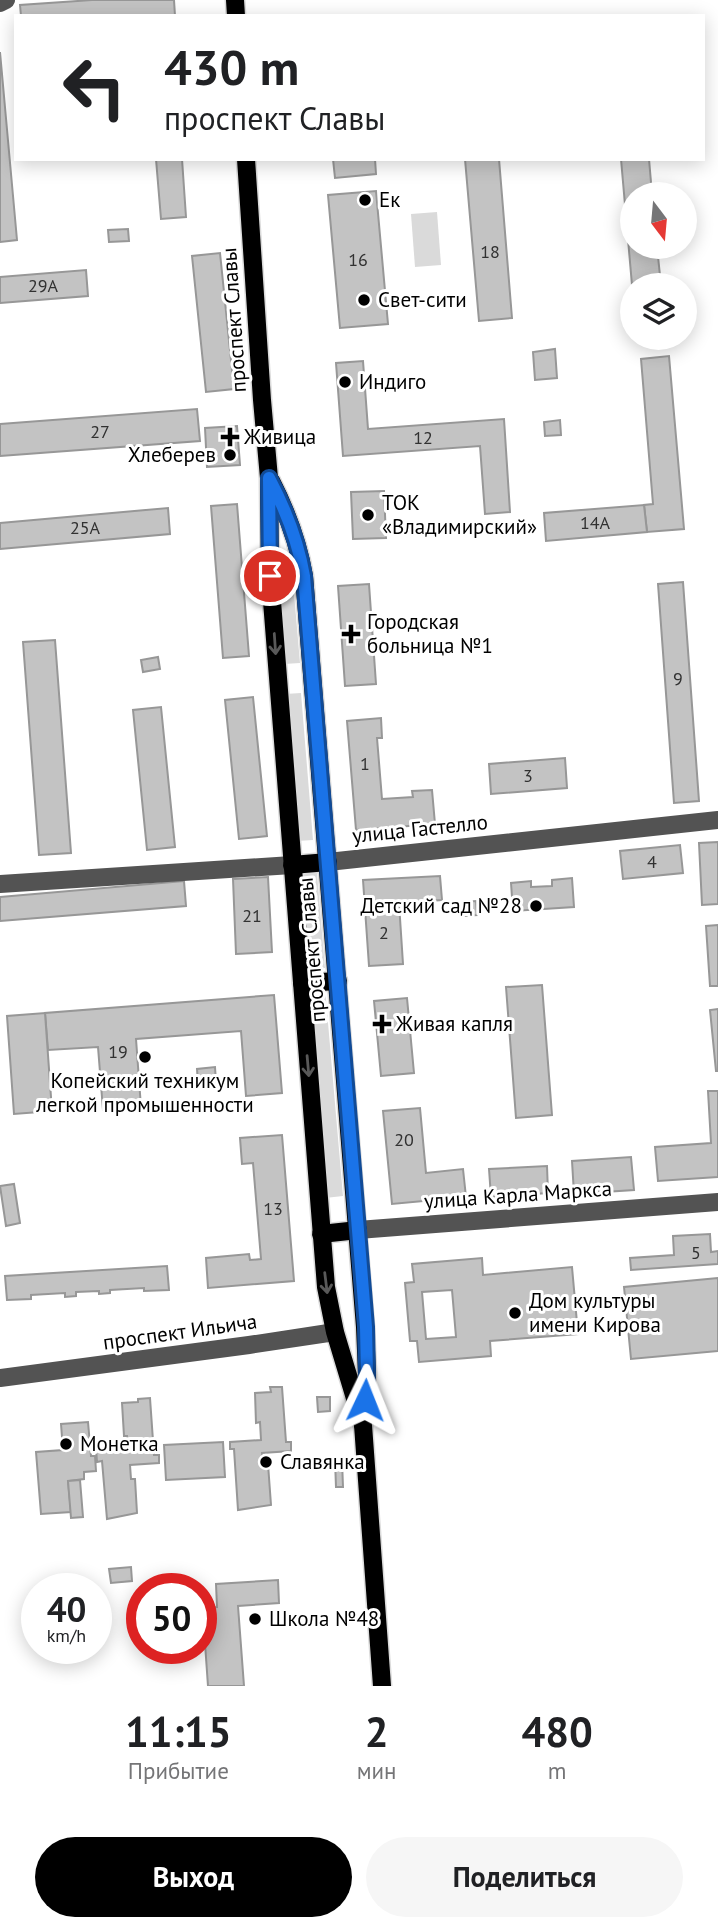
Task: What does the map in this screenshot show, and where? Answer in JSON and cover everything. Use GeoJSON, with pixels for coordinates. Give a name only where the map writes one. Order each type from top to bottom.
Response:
{"type":"FeatureCollection","features":[{"type":"Feature","properties":{"kind":"main road","name":"проспект Славы"},"geometry":{"type":"LineString","coordinates":[[246,161],[269,478],[270,576],[321,1234],[326,1287],[335,1332],[363,1426]]}},
{"type":"Feature","properties":{"kind":"main road","name":"проспект Славы"},"geometry":{"type":"LineString","coordinates":[[269,478],[287,512],[298,545],[304,576],[366,1327],[367,1374],[363,1426],[382,1686]]}},
{"type":"Feature","properties":{"kind":"main road","name":"улица Гастелло"},"geometry":{"type":"LineString","coordinates":[[292,865],[328,862]]}},
{"type":"Feature","properties":{"kind":"main road"},"geometry":{"type":"LineString","coordinates":[[302,983],[338,981]]}},
{"type":"Feature","properties":{"kind":"main road","name":"улица Карла Маркса"},"geometry":{"type":"LineString","coordinates":[[321,1234],[358,1230]]}},
{"type":"Feature","properties":{"kind":"main road","name":"проспект Ильича"},"geometry":{"type":"LineString","coordinates":[[335,1332],[366,1327]]}},
{"type":"Feature","properties":{"kind":"street"},"geometry":{"type":"LineString","coordinates":[[0,3],[5,0]]}},
{"type":"Feature","properties":{"kind":"street","name":"улица Гастелло"},"geometry":{"type":"LineString","coordinates":[[328,862],[718,820]]}},
{"type":"Feature","properties":{"kind":"street","name":"улица Гастелло"},"geometry":{"type":"LineString","coordinates":[[0,884],[292,865]]}},
{"type":"Feature","properties":{"kind":"street","name":"улица Карла Маркса"},"geometry":{"type":"LineString","coordinates":[[358,1230],[718,1202]]}},
{"type":"Feature","properties":{"kind":"street","name":"проспект Ильича"},"geometry":{"type":"LineString","coordinates":[[0,1378],[249,1346],[335,1332]]}},
{"type":"Feature","properties":{"kind":"shaded area"},"geometry":{"type":"Polygon","coordinates":[[[437,212],[441,265],[415,267],[411,214],[437,212]]]}},
{"type":"Feature","properties":{"kind":"shaded area"},"geometry":{"type":"Polygon","coordinates":[[[294,593],[300,663],[284,664],[278,594],[294,593]]]}},
{"type":"Feature","properties":{"kind":"shaded area"},"geometry":{"type":"Polygon","coordinates":[[[301,693],[313,840],[297,841],[285,694],[301,693]]]}},
{"type":"Feature","properties":{"kind":"shaded area"},"geometry":{"type":"Polygon","coordinates":[[[317,873],[325,968],[308,970],[300,874],[317,873]]]}},
{"type":"Feature","properties":{"kind":"shaded area"},"geometry":{"type":"Polygon","coordinates":[[[325,988],[343,1196],[325,1198],[308,989],[325,988]]]}},
{"type":"Feature","properties":{"kind":"building"},"geometry":{"type":"Polygon","coordinates":[[[92,0],[174,0],[175,14],[21,14],[20,5],[92,0]]]}},
{"type":"Feature","properties":{"kind":"building"},"geometry":{"type":"Polygon","coordinates":[[[0,52],[17,240],[0,242],[0,52]]]}},
{"type":"Feature","properties":{"kind":"building"},"geometry":{"type":"Polygon","coordinates":[[[156,161],[182,161],[186,217],[161,219],[156,161]]]}},
{"type":"Feature","properties":{"kind":"building"},"geometry":{"type":"Polygon","coordinates":[[[333,161],[375,161],[376,174],[335,178],[333,161]]]}},
{"type":"Feature","properties":{"kind":"building"},"geometry":{"type":"Polygon","coordinates":[[[465,161],[499,161],[512,318],[479,321],[465,161]]]}},
{"type":"Feature","properties":{"kind":"building"},"geometry":{"type":"Polygon","coordinates":[[[621,161],[649,161],[651,182],[623,182],[621,161]]]}},
{"type":"Feature","properties":{"kind":"building"},"geometry":{"type":"Polygon","coordinates":[[[376,191],[388,324],[340,328],[328,195],[376,191]]]}},
{"type":"Feature","properties":{"kind":"building"},"geometry":{"type":"Polygon","coordinates":[[[128,229],[129,241],[109,242],[108,230],[128,229]]]}},
{"type":"Feature","properties":{"kind":"building"},"geometry":{"type":"Polygon","coordinates":[[[220,253],[234,389],[206,392],[192,256],[220,253]]]}},
{"type":"Feature","properties":{"kind":"building"},"geometry":{"type":"Polygon","coordinates":[[[630,259],[658,259],[660,273],[631,273],[630,259]]]}},
{"type":"Feature","properties":{"kind":"building"},"geometry":{"type":"Polygon","coordinates":[[[86,270],[88,296],[0,303],[0,277],[86,270]]]}},
{"type":"Feature","properties":{"kind":"building"},"geometry":{"type":"Polygon","coordinates":[[[555,349],[557,378],[535,380],[533,352],[555,349]]]}},
{"type":"Feature","properties":{"kind":"building"},"geometry":{"type":"Polygon","coordinates":[[[669,356],[684,529],[647,532],[644,505],[653,504],[641,359],[669,356]]]}},
{"type":"Feature","properties":{"kind":"building"},"geometry":{"type":"Polygon","coordinates":[[[363,361],[368,429],[504,419],[510,512],[485,514],[480,446],[343,456],[336,363],[363,361]]]}},
{"type":"Feature","properties":{"kind":"building"},"geometry":{"type":"Polygon","coordinates":[[[197,409],[200,441],[0,456],[0,424],[197,409]]]}},
{"type":"Feature","properties":{"kind":"building"},"geometry":{"type":"Polygon","coordinates":[[[560,420],[561,435],[545,436],[544,422],[560,420]]]}},
{"type":"Feature","properties":{"kind":"building"},"geometry":{"type":"Polygon","coordinates":[[[237,426],[240,465],[207,467],[205,428],[237,426]]]}},
{"type":"Feature","properties":{"kind":"building","name":"ТОК «Владимирский»"},"geometry":{"type":"Polygon","coordinates":[[[384,491],[386,538],[353,539],[351,492],[384,491]]]}},
{"type":"Feature","properties":{"kind":"building"},"geometry":{"type":"Polygon","coordinates":[[[237,504],[249,656],[223,658],[211,506],[237,504]]]}},
{"type":"Feature","properties":{"kind":"building"},"geometry":{"type":"Polygon","coordinates":[[[644,505],[647,532],[546,541],[544,513],[644,505]]]}},
{"type":"Feature","properties":{"kind":"building"},"geometry":{"type":"Polygon","coordinates":[[[168,508],[170,534],[0,549],[0,523],[168,508]]]}},
{"type":"Feature","properties":{"kind":"building"},"geometry":{"type":"Polygon","coordinates":[[[683,582],[699,801],[674,803],[658,584],[683,582]]]}},
{"type":"Feature","properties":{"kind":"building"},"geometry":{"type":"Polygon","coordinates":[[[369,584],[376,684],[345,686],[338,586],[369,584]]]}},
{"type":"Feature","properties":{"kind":"building"},"geometry":{"type":"Polygon","coordinates":[[[55,640],[71,853],[39,855],[23,642],[55,640]]]}},
{"type":"Feature","properties":{"kind":"building"},"geometry":{"type":"Polygon","coordinates":[[[158,657],[160,669],[143,672],[141,660],[158,657]]]}},
{"type":"Feature","properties":{"kind":"building"},"geometry":{"type":"Polygon","coordinates":[[[253,697],[267,836],[239,839],[225,700],[253,697]]]}},
{"type":"Feature","properties":{"kind":"building"},"geometry":{"type":"Polygon","coordinates":[[[161,707],[175,847],[147,850],[133,710],[161,707]]]}},
{"type":"Feature","properties":{"kind":"building"},"geometry":{"type":"Polygon","coordinates":[[[381,718],[382,738],[377,738],[382,799],[413,797],[412,791],[432,790],[435,824],[356,830],[347,721],[381,718]]]}},
{"type":"Feature","properties":{"kind":"building"},"geometry":{"type":"Polygon","coordinates":[[[565,758],[567,788],[491,794],[489,764],[565,758]]]}},
{"type":"Feature","properties":{"kind":"building"},"geometry":{"type":"Polygon","coordinates":[[[718,842],[718,904],[702,905],[699,843],[718,842]]]}},
{"type":"Feature","properties":{"kind":"building"},"geometry":{"type":"Polygon","coordinates":[[[680,845],[683,873],[623,879],[620,851],[680,845]]]}},
{"type":"Feature","properties":{"kind":"building"},"geometry":{"type":"Polygon","coordinates":[[[440,876],[442,900],[399,903],[403,964],[369,966],[363,880],[440,876]]]}},
{"type":"Feature","properties":{"kind":"building"},"geometry":{"type":"Polygon","coordinates":[[[268,877],[272,952],[236,954],[233,879],[268,877]]]}},
{"type":"Feature","properties":{"kind":"building"},"geometry":{"type":"Polygon","coordinates":[[[572,878],[574,907],[513,911],[511,883],[531,881],[531,887],[552,886],[552,880],[572,878]]]}},
{"type":"Feature","properties":{"kind":"building"},"geometry":{"type":"Polygon","coordinates":[[[184,881],[186,906],[0,921],[0,897],[184,881]]]}},
{"type":"Feature","properties":{"kind":"building"},"geometry":{"type":"Polygon","coordinates":[[[476,901],[477,915],[463,916],[462,902],[476,901]]]}},
{"type":"Feature","properties":{"kind":"building"},"geometry":{"type":"Polygon","coordinates":[[[718,925],[718,986],[710,986],[706,926],[718,925]]]}},
{"type":"Feature","properties":{"kind":"building"},"geometry":{"type":"Polygon","coordinates":[[[542,985],[552,1115],[516,1118],[506,987],[542,985]]]}},
{"type":"Feature","properties":{"kind":"building"},"geometry":{"type":"Polygon","coordinates":[[[274,995],[282,1093],[246,1096],[241,1031],[136,1039],[141,1107],[103,1110],[98,1047],[48,1050],[45,1013],[274,995]]]}},
{"type":"Feature","properties":{"kind":"building"},"geometry":{"type":"Polygon","coordinates":[[[407,998],[414,1073],[381,1076],[374,1001],[407,998]]]}},
{"type":"Feature","properties":{"kind":"building"},"geometry":{"type":"Polygon","coordinates":[[[718,1009],[718,1071],[716,1071],[710,1010],[718,1009]]]}},
{"type":"Feature","properties":{"kind":"building"},"geometry":{"type":"Polygon","coordinates":[[[45,1013],[52,1111],[14,1114],[7,1016],[45,1013]]]}},
{"type":"Feature","properties":{"kind":"building"},"geometry":{"type":"Polygon","coordinates":[[[215,1067],[216,1082],[198,1084],[197,1069],[215,1067]]]}},
{"type":"Feature","properties":{"kind":"building"},"geometry":{"type":"Polygon","coordinates":[[[708,1091],[718,1091],[718,1177],[658,1181],[655,1147],[711,1143],[708,1091]]]}},
{"type":"Feature","properties":{"kind":"building"},"geometry":{"type":"Polygon","coordinates":[[[420,1108],[426,1173],[463,1169],[466,1197],[392,1204],[383,1111],[420,1108]]]}},
{"type":"Feature","properties":{"kind":"building"},"geometry":{"type":"Polygon","coordinates":[[[282,1135],[294,1281],[208,1288],[206,1258],[249,1254],[250,1260],[261,1259],[253,1163],[242,1164],[240,1138],[282,1135]]]}},
{"type":"Feature","properties":{"kind":"building"},"geometry":{"type":"Polygon","coordinates":[[[631,1157],[634,1190],[574,1194],[572,1161],[631,1157]]]}},
{"type":"Feature","properties":{"kind":"building"},"geometry":{"type":"Polygon","coordinates":[[[547,1166],[548,1193],[491,1197],[489,1169],[547,1166]]]}},
{"type":"Feature","properties":{"kind":"building"},"geometry":{"type":"Polygon","coordinates":[[[14,1184],[20,1223],[6,1226],[0,1186],[14,1184]]]}},
{"type":"Feature","properties":{"kind":"building"},"geometry":{"type":"Polygon","coordinates":[[[710,1234],[711,1252],[718,1251],[718,1264],[631,1270],[630,1258],[674,1255],[673,1236],[710,1234]]]}},
{"type":"Feature","properties":{"kind":"building","name":"Дом культуры имени Кирова"},"geometry":{"type":"Polygon","coordinates":[[[482,1258],[483,1275],[572,1267],[578,1334],[490,1341],[491,1356],[419,1362],[417,1341],[410,1341],[405,1283],[414,1282],[412,1264],[482,1258]],[[452,1290],[422,1292],[426,1339],[456,1337],[452,1290]]]}},
{"type":"Feature","properties":{"kind":"building"},"geometry":{"type":"Polygon","coordinates":[[[167,1266],[169,1290],[144,1291],[144,1288],[110,1290],[110,1293],[99,1294],[99,1291],[76,1292],[76,1296],[65,1297],[65,1293],[7,1300],[5,1276],[167,1266]]]}},
{"type":"Feature","properties":{"kind":"building"},"geometry":{"type":"Polygon","coordinates":[[[718,1278],[718,1351],[631,1359],[624,1287],[718,1278]]]}},
{"type":"Feature","properties":{"kind":"building"},"geometry":{"type":"Polygon","coordinates":[[[270,1387],[282,1387],[286,1442],[291,1442],[291,1451],[262,1453],[263,1464],[268,1464],[271,1505],[238,1510],[234,1449],[230,1449],[230,1442],[261,1440],[260,1422],[256,1423],[255,1393],[271,1392],[270,1387]]]}},
{"type":"Feature","properties":{"kind":"building"},"geometry":{"type":"Polygon","coordinates":[[[317,1397],[330,1397],[330,1411],[318,1412],[317,1397]]]}},
{"type":"Feature","properties":{"kind":"building"},"geometry":{"type":"Polygon","coordinates":[[[150,1398],[154,1455],[159,1455],[159,1463],[130,1465],[131,1479],[135,1479],[137,1513],[107,1519],[102,1461],[97,1462],[96,1448],[120,1446],[120,1451],[128,1450],[127,1436],[124,1436],[122,1403],[150,1398]]]}},
{"type":"Feature","properties":{"kind":"building"},"geometry":{"type":"Polygon","coordinates":[[[88,1422],[91,1456],[95,1456],[96,1471],[84,1472],[84,1479],[68,1481],[71,1512],[41,1514],[36,1452],[63,1450],[61,1424],[88,1422]]]}},
{"type":"Feature","properties":{"kind":"building"},"geometry":{"type":"Polygon","coordinates":[[[223,1442],[225,1477],[166,1480],[164,1445],[223,1442]]]}},
{"type":"Feature","properties":{"kind":"building"},"geometry":{"type":"Polygon","coordinates":[[[335,1460],[342,1460],[343,1487],[336,1487],[335,1460]]]}},
{"type":"Feature","properties":{"kind":"building"},"geometry":{"type":"Polygon","coordinates":[[[80,1480],[83,1517],[71,1518],[68,1481],[80,1480]]]}},
{"type":"Feature","properties":{"kind":"building"},"geometry":{"type":"Polygon","coordinates":[[[131,1567],[131,1573],[126,1573],[126,1582],[112,1583],[109,1569],[131,1567]]]}},
{"type":"Feature","properties":{"kind":"building"},"geometry":{"type":"Polygon","coordinates":[[[278,1580],[279,1603],[238,1606],[244,1686],[208,1686],[206,1664],[217,1664],[217,1584],[278,1580]]]}},
{"type":"Feature","properties":{"kind":"place","name":"Ек"},"geometry":{"type":"Point","coordinates":[365,200]}},
{"type":"Feature","properties":{"kind":"place","name":"Свет-сити"},"geometry":{"type":"Point","coordinates":[364,300]}},
{"type":"Feature","properties":{"kind":"place","name":"Индиго"},"geometry":{"type":"Point","coordinates":[345,382]}},
{"type":"Feature","properties":{"kind":"place","name":"Живица"},"geometry":{"type":"Point","coordinates":[230,437]}},
{"type":"Feature","properties":{"kind":"place","name":"Хлеберев"},"geometry":{"type":"Point","coordinates":[230,455]}},
{"type":"Feature","properties":{"kind":"place","name":"ТОК «Владимирский»"},"geometry":{"type":"Point","coordinates":[368,515]}},
{"type":"Feature","properties":{"kind":"place","name":"Городская больница №1"},"geometry":{"type":"Point","coordinates":[351,634]}},
{"type":"Feature","properties":{"kind":"place","name":"Детский сад №28"},"geometry":{"type":"Point","coordinates":[536,906]}},
{"type":"Feature","properties":{"kind":"place","name":"Живая капля"},"geometry":{"type":"Point","coordinates":[382,1024]}},
{"type":"Feature","properties":{"kind":"place","name":"Копейский техникум легкой промышенности"},"geometry":{"type":"Point","coordinates":[145,1057]}},
{"type":"Feature","properties":{"kind":"place","name":"Дом культуры имени Кирова"},"geometry":{"type":"Point","coordinates":[515,1313]}},
{"type":"Feature","properties":{"kind":"place","name":"Монетка"},"geometry":{"type":"Point","coordinates":[66,1444]}},
{"type":"Feature","properties":{"kind":"place","name":"Славянка"},"geometry":{"type":"Point","coordinates":[266,1462]}},
{"type":"Feature","properties":{"kind":"place","name":"Школа №48"},"geometry":{"type":"Point","coordinates":[255,1619]}},
{"type":"Feature","properties":{"kind":"route"},"geometry":{"type":"LineString","coordinates":[[270,576],[269,478],[287,512],[298,545],[304,576],[366,1327],[365,1400]]}}]}
